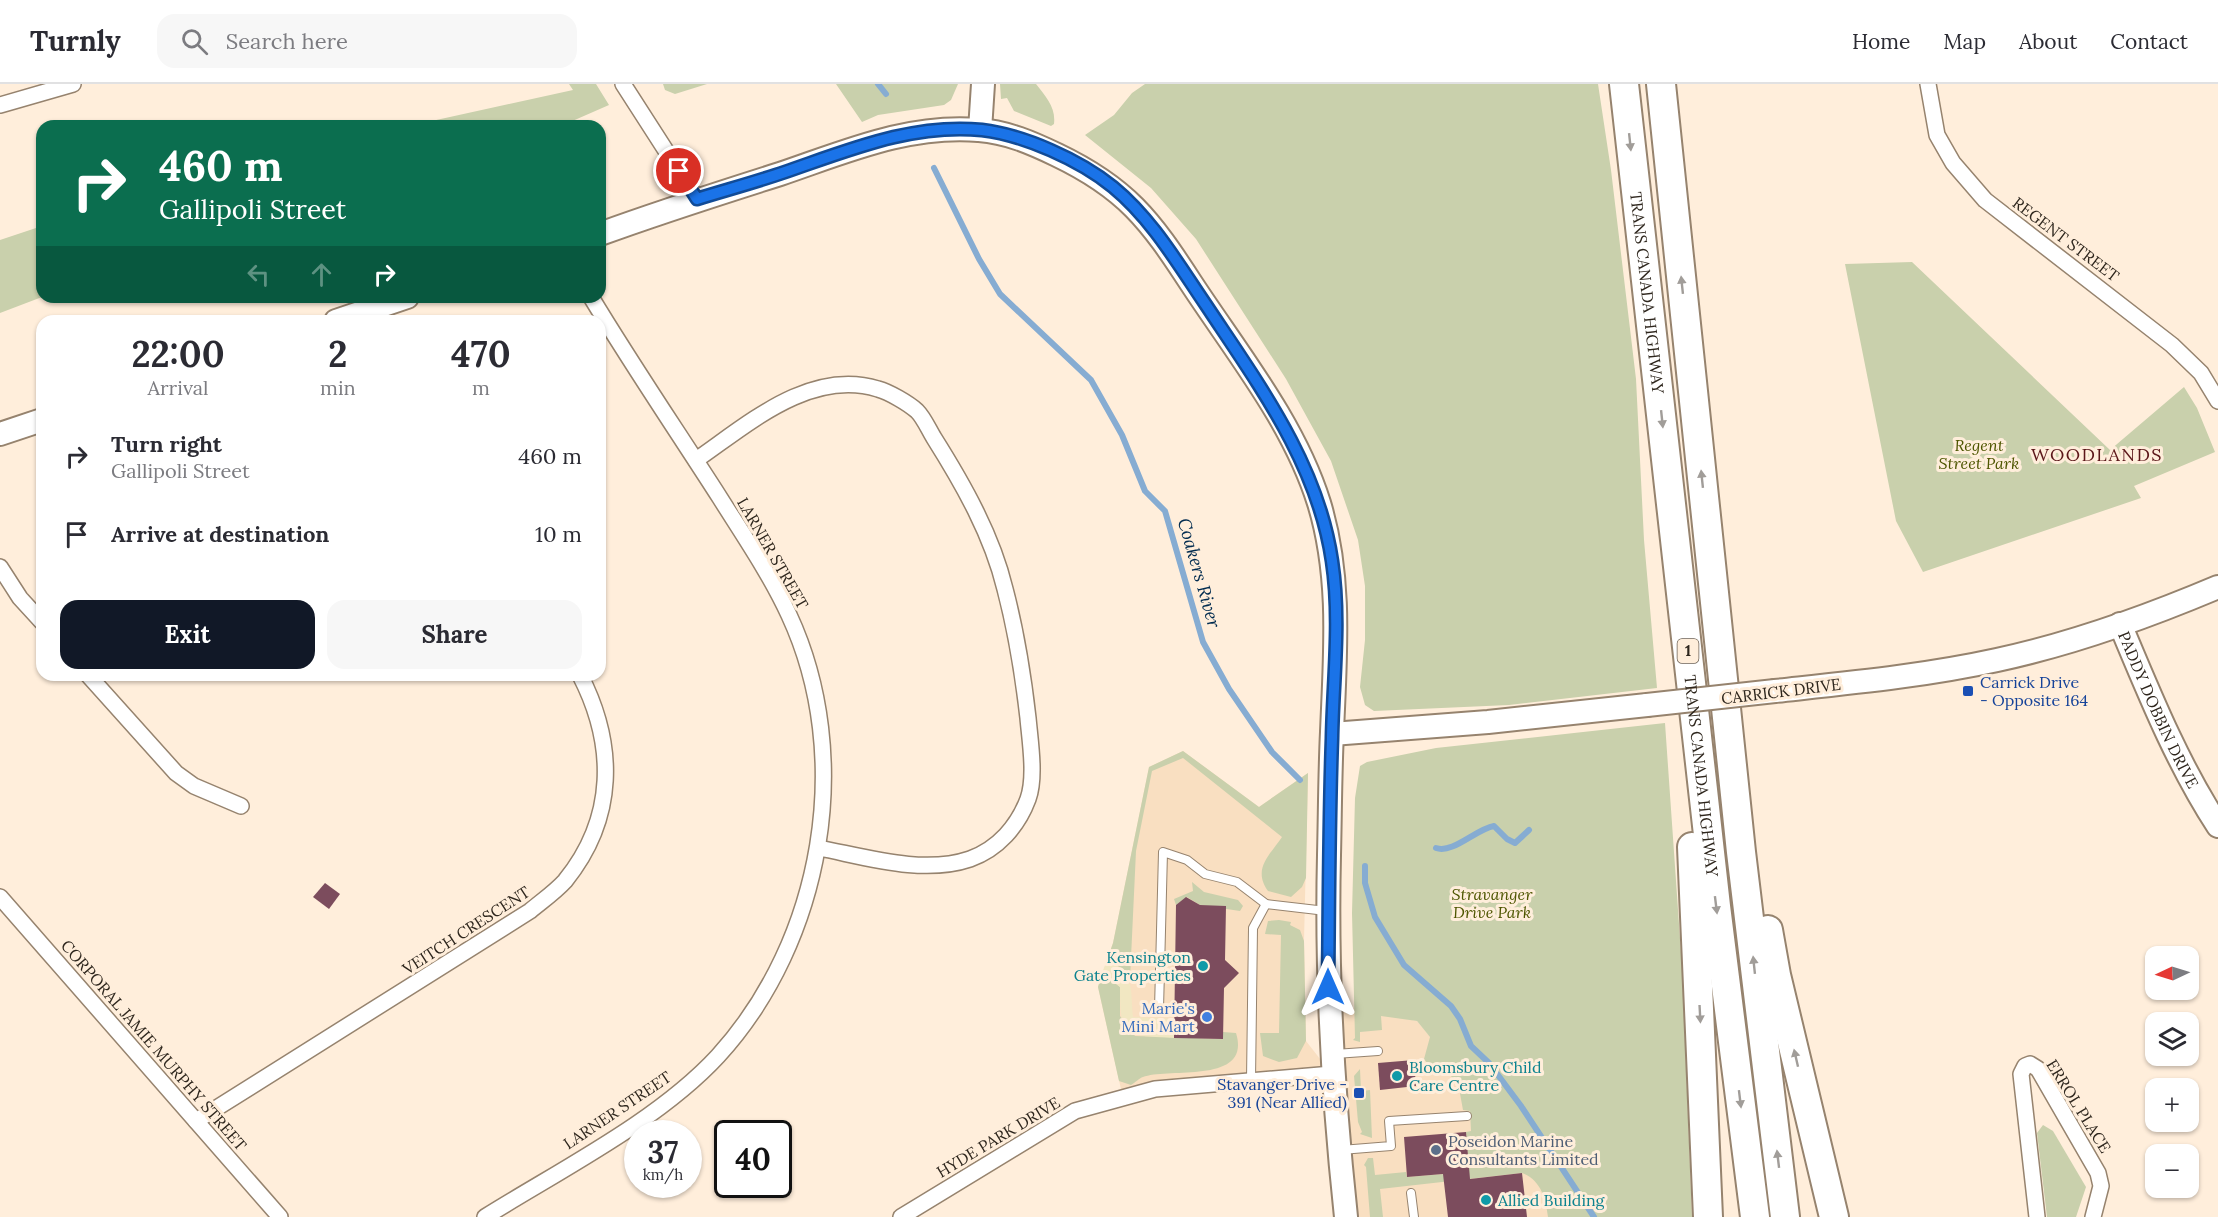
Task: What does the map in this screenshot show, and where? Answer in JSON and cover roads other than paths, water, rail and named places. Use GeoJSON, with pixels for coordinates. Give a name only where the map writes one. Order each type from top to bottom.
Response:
{"type":"FeatureCollection","features":[{"type":"Feature","properties":{"kind":"highway","name":"TRANS CANADA HIGHWAY"},"geometry":{"type":"LineString","coordinates":[[1624,84],[1755,1217]]}},
{"type":"Feature","properties":{"kind":"highway","name":"TRANS CANADA HIGHWAY"},"geometry":{"type":"LineString","coordinates":[[1661,84],[1744,875],[1785,1217]]}},
{"type":"Feature","properties":{"kind":"highway"},"geometry":{"type":"LineString","coordinates":[[1706,517],[1776,975],[1834,1217]]}},
{"type":"Feature","properties":{"kind":"highway"},"geometry":{"type":"LineString","coordinates":[[1682,599],[1708,1217]]}},
{"type":"Feature","properties":{"kind":"street"},"geometry":{"type":"LineString","coordinates":[[0,105],[73,84]]}},
{"type":"Feature","properties":{"kind":"street"},"geometry":{"type":"LineString","coordinates":[[623,84],[697,199]]}},
{"type":"Feature","properties":{"kind":"street"},"geometry":{"type":"LineString","coordinates":[[980,130],[983,84]]}},
{"type":"Feature","properties":{"kind":"street","name":"REGENT STREET"},"geometry":{"type":"LineString","coordinates":[[1928,84],[1937,135],[1953,163],[1985,200],[2172,345],[2201,373],[2218,401]]}},
{"type":"Feature","properties":{"kind":"street"},"geometry":{"type":"LineString","coordinates":[[606,232],[697,199],[874,141],[932,130],[980,130],[1034,144],[1096,174],[1115,189],[1154,229],[1281,419],[1311,478],[1332,562],[1336,640],[1328,912],[1331,1064],[1346,1217]]}},
{"type":"Feature","properties":{"kind":"street"},"geometry":{"type":"LineString","coordinates":[[358,315],[391,303]]}},
{"type":"Feature","properties":{"kind":"street","name":"LARNER STREET"},"geometry":{"type":"LineString","coordinates":[[485,1217],[632,1125],[675,1095],[718,1055],[767,986],[789,944],[804,903],[819,848],[824,798],[822,748],[817,711],[801,646],[789,615],[764,568],[606,320]]}},
{"type":"Feature","properties":{"kind":"street"},"geometry":{"type":"LineString","coordinates":[[696,460],[755,419],[797,395],[841,384],[879,389],[917,412],[952,467],[981,523],[1005,586],[1022,664],[1032,754],[1029,797],[1012,830],[994,847],[972,858],[948,865],[922,866],[819,848]]}},
{"type":"Feature","properties":{"kind":"street"},"geometry":{"type":"LineString","coordinates":[[0,434],[36,422]]}},
{"type":"Feature","properties":{"kind":"street"},"geometry":{"type":"LineString","coordinates":[[0,567],[20,598],[36,615]]}},
{"type":"Feature","properties":{"kind":"street","name":"CARRICK DRIVE"},"geometry":{"type":"LineString","coordinates":[[1332,734],[1488,722],[1775,691],[1882,679],[1998,660],[2120,624],[2218,587]]}},
{"type":"Feature","properties":{"kind":"street","name":"PADDY DOBBIN DRIVE"},"geometry":{"type":"LineString","coordinates":[[2120,624],[2163,726],[2198,795],[2218,826]]}},
{"type":"Feature","properties":{"kind":"street"},"geometry":{"type":"LineString","coordinates":[[93,681],[176,773],[194,786],[241,806]]}},
{"type":"Feature","properties":{"kind":"street","name":"VEITCH CRESCENT"},"geometry":{"type":"LineString","coordinates":[[196,1121],[530,911],[563,883],[581,859],[596,831],[603,803],[605,774],[601,729],[592,698],[583,681]]}},
{"type":"Feature","properties":{"kind":"street","name":"CORPORAL JAMIE MURPHY STREET"},"geometry":{"type":"LineString","coordinates":[[0,897],[280,1217]]}},
{"type":"Feature","properties":{"kind":"street","name":"HYDE PARK DRIVE"},"geometry":{"type":"LineString","coordinates":[[901,1217],[1075,1111],[1155,1089],[1251,1080],[1331,1064]]}},
{"type":"Feature","properties":{"kind":"street","name":"ERROL PLACE"},"geometry":{"type":"LineString","coordinates":[[2037,1217],[2021,1074],[2025,1066],[2030,1064],[2038,1069],[2098,1173],[2101,1186],[2093,1217]]}},
{"type":"Feature","properties":{"kind":"lane"},"geometry":{"type":"LineString","coordinates":[[1159,1009],[1163,852],[1187,860],[1205,874],[1237,882],[1266,904],[1328,912]]}},
{"type":"Feature","properties":{"kind":"lane"},"geometry":{"type":"LineString","coordinates":[[1251,1080],[1253,928],[1266,904]]}},
{"type":"Feature","properties":{"kind":"lane"},"geometry":{"type":"LineString","coordinates":[[1331,1064],[1378,1051]]}},
{"type":"Feature","properties":{"kind":"lane"},"geometry":{"type":"LineString","coordinates":[[1339,1150],[1391,1146],[1389,1122],[1467,1116]]}},
{"type":"Feature","properties":{"kind":"lane"},"geometry":{"type":"LineString","coordinates":[[1411,1193],[1414,1217]]}},
{"type":"Feature","properties":{"kind":"waterway","name":"Coakers River"},"geometry":{"type":"LineString","coordinates":[[878,84],[886,94]]}},
{"type":"Feature","properties":{"kind":"waterway","name":"Coakers River"},"geometry":{"type":"LineString","coordinates":[[934,168],[979,259],[1000,294],[1091,380],[1122,435],[1145,491],[1165,511],[1203,642],[1229,689],[1272,752],[1300,780]]}},
{"type":"Feature","properties":{"kind":"waterway"},"geometry":{"type":"LineString","coordinates":[[1436,848],[1450,848],[1494,826],[1507,839],[1515,843],[1529,830]]}},
{"type":"Feature","properties":{"kind":"waterway","name":"Coakers River"},"geometry":{"type":"LineString","coordinates":[[1365,866],[1365,883],[1375,917],[1404,965],[1451,1006],[1460,1019],[1471,1046],[1489,1063],[1521,1106],[1594,1217]]}},
{"type":"Feature","properties":{"kind":"place","name":"Carrick Drive - Opposite 164"},"geometry":{"type":"Point","coordinates":[1968,691]}},
{"type":"Feature","properties":{"kind":"place","name":"Kensington Gate Properties"},"geometry":{"type":"Point","coordinates":[1203,966]}},
{"type":"Feature","properties":{"kind":"place","name":"Marie's Mini Mart"},"geometry":{"type":"Point","coordinates":[1207,1017]}},
{"type":"Feature","properties":{"kind":"place","name":"Bloomsbury Child Care Centre"},"geometry":{"type":"Point","coordinates":[1397,1076]}},
{"type":"Feature","properties":{"kind":"place","name":"Stavanger Drive - 391 (Near Allied)"},"geometry":{"type":"Point","coordinates":[1359,1093]}},
{"type":"Feature","properties":{"kind":"place","name":"Poseidon Marine Consultants Limited"},"geometry":{"type":"Point","coordinates":[1436,1150]}},
{"type":"Feature","properties":{"kind":"place","name":"Allied Building"},"geometry":{"type":"Point","coordinates":[1486,1200]}},
{"type":"Feature","properties":{"kind":"district","name":"WOODLANDS"},"geometry":{"type":"Point","coordinates":[2097,455]}},
{"type":"Feature","properties":{"kind":"park label","name":"Regent Street Park"},"geometry":{"type":"Point","coordinates":[1979,454]}},
{"type":"Feature","properties":{"kind":"park label","name":"Stravanger Drive Park"},"geometry":{"type":"Point","coordinates":[1492,903]}}]}
